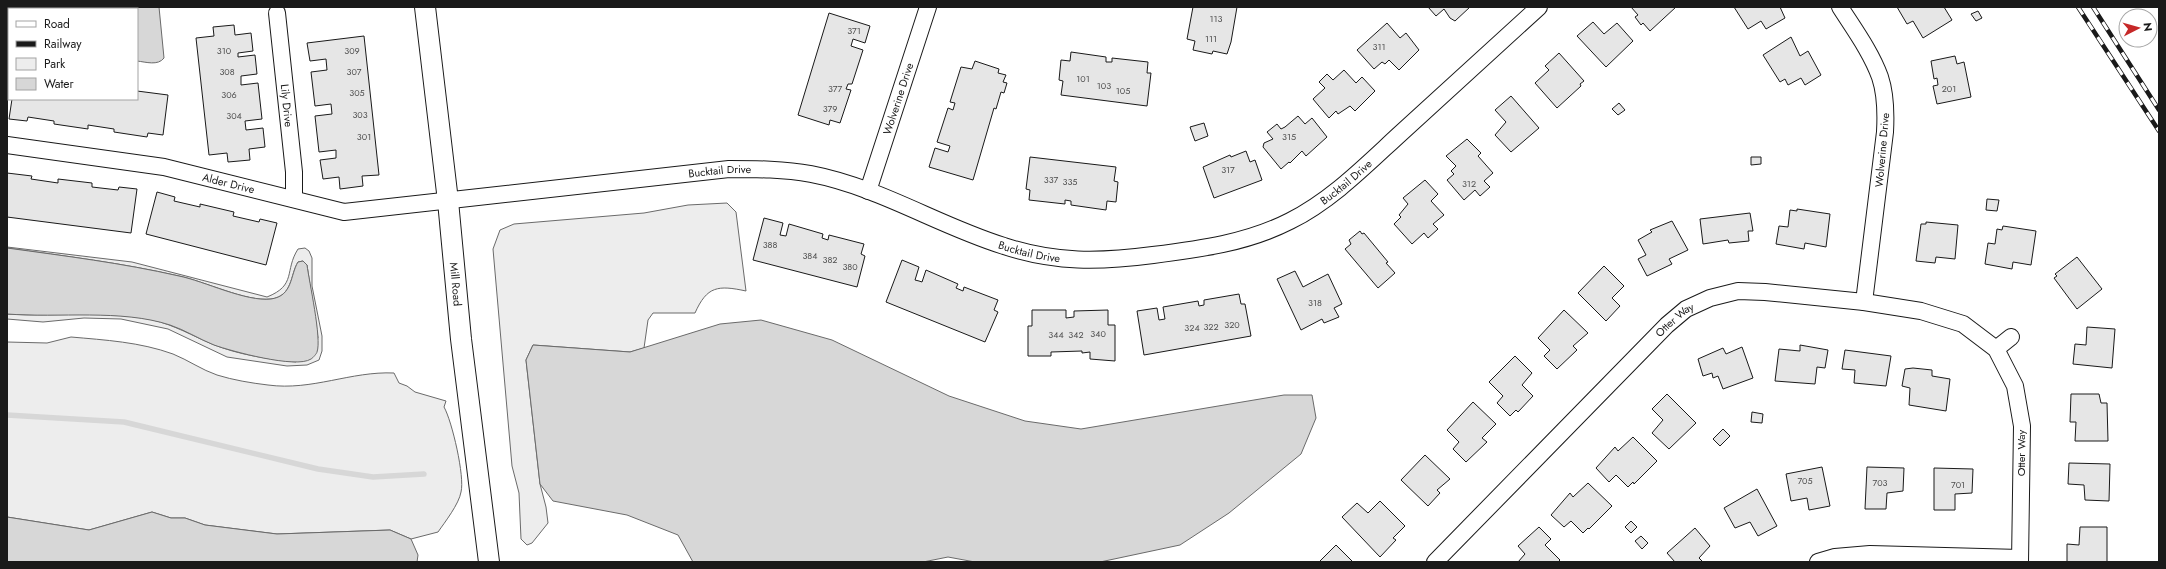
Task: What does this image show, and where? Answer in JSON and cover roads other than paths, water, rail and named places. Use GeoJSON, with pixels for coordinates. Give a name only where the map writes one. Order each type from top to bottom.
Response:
{"type":"FeatureCollection","features":[{"type":"Feature","properties":{"kind":"street","name":"Mill Road"},"geometry":{"type":"LineString","coordinates":[[426,7],[448,201],[461,339],[489,562]]}},
{"type":"Feature","properties":{"kind":"street","name":"Wolverine Drive"},"geometry":{"type":"LineString","coordinates":[[868,191],[928,7]]}},
{"type":"Feature","properties":{"kind":"street","name":"Bucktail Drive"},"geometry":{"type":"LineString","coordinates":[[448,201],[729,169],[772,169],[812,174],[868,191],[1000,245],[1030,254],[1064,260],[1098,260],[1206,248],[1248,238],[1290,221],[1327,198],[1361,170],[1540,7]]}},
{"type":"Feature","properties":{"kind":"street","name":"Wolverine Drive"},"geometry":{"type":"LineString","coordinates":[[1840,7],[1866,49],[1880,77],[1886,106],[1885,132],[1864,302]]}},
{"type":"Feature","properties":{"kind":"street","name":"Lily Drive"},"geometry":{"type":"LineString","coordinates":[[277,13],[294,172],[294,199]]}},
{"type":"Feature","properties":{"kind":"street","name":"Alder Drive"},"geometry":{"type":"LineString","coordinates":[[7,146],[164,167],[344,212],[448,201]]}},
{"type":"Feature","properties":{"kind":"street","name":"Otter Way"},"geometry":{"type":"LineString","coordinates":[[1435,562],[1667,326],[1686,309],[1710,298],[1738,291],[1764,292],[1864,302],[1921,311],[1963,324],[1996,349],[2015,386],[2022,426],[2020,560]]}},
{"type":"Feature","properties":{"kind":"street"},"geometry":{"type":"LineString","coordinates":[[1996,349],[2011,337]]}},
{"type":"Feature","properties":{"kind":"street"},"geometry":{"type":"LineString","coordinates":[[1818,562],[1835,557],[1870,554],[2020,560]]}},
{"type":"Feature","properties":{"kind":"water"},"geometry":{"type":"Polygon","coordinates":[[[7,7],[159,7],[164,58],[159,62],[148,63],[138,61],[138,8],[8,8],[7,50],[7,7]]]}},
{"type":"Feature","properties":{"kind":"water"},"geometry":{"type":"Polygon","coordinates":[[[7,248],[158,271],[237,294],[261,299],[271,299],[283,294],[290,284],[298,262],[303,261],[307,265],[315,310],[318,335],[317,353],[312,358],[303,362],[278,361],[222,348],[208,343],[176,327],[151,320],[131,317],[90,315],[7,314],[7,248]]]}},
{"type":"Feature","properties":{"kind":"water"},"geometry":{"type":"Polygon","coordinates":[[[761,320],[832,340],[949,396],[1025,421],[1081,429],[1284,395],[1312,395],[1316,418],[1301,454],[1229,513],[1180,545],[1100,562],[975,562],[948,557],[923,562],[693,562],[678,535],[627,515],[553,501],[540,484],[526,360],[533,345],[630,352],[720,324],[761,320]]]}},
{"type":"Feature","properties":{"kind":"water"},"geometry":{"type":"Polygon","coordinates":[[[152,512],[171,518],[185,518],[205,525],[277,534],[390,530],[411,539],[418,555],[417,562],[7,562],[7,517],[89,530],[152,512]]]}},
{"type":"Feature","properties":{"kind":"waterway"},"geometry":{"type":"LineString","coordinates":[[7,415],[124,422],[318,469],[373,477],[424,474]]}},
{"type":"Feature","properties":{"kind":"railway"},"geometry":{"type":"LineString","coordinates":[[2078,7],[2159,131]]}},
{"type":"Feature","properties":{"kind":"railway"},"geometry":{"type":"LineString","coordinates":[[2093,7],[2159,110]]}}]}
